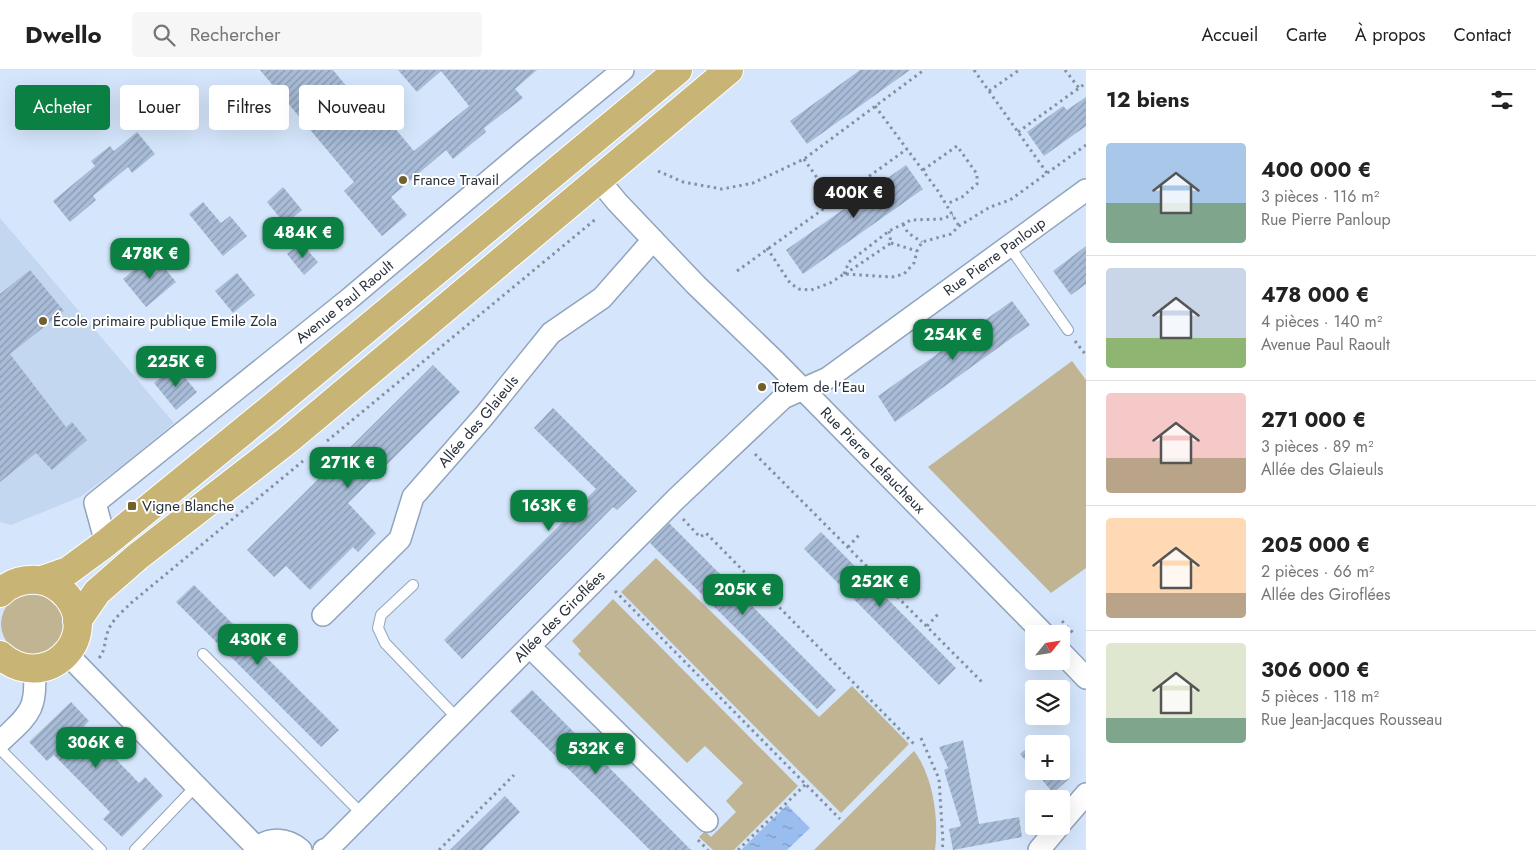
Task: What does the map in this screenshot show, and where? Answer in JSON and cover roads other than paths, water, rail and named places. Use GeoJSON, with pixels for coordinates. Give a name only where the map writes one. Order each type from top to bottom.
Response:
{"type":"FeatureCollection","features":[{"type":"Feature","properties":{"kind":"main road"},"geometry":{"type":"LineString","coordinates":[[15,583],[68,571],[106,543],[602,135],[678,70]]}},
{"type":"Feature","properties":{"kind":"main road"},"geometry":{"type":"LineString","coordinates":[[77,621],[97,592],[137,557],[288,439],[729,70]]}},
{"type":"Feature","properties":{"kind":"main road"},"geometry":{"type":"LineString","coordinates":[[599,180],[602,135]]}},
{"type":"Feature","properties":{"kind":"main road"},"geometry":{"type":"LineString","coordinates":[[562,168],[599,180]]}},
{"type":"Feature","properties":{"kind":"main road"},"geometry":{"type":"LineString","coordinates":[[13,667],[54,664],[66,654],[75,638],[77,621],[72,604],[62,590],[53,584],[15,583]]}},
{"type":"Feature","properties":{"kind":"street","name":"Avenue Paul Raoult"},"geometry":{"type":"LineString","coordinates":[[106,543],[95,503],[342,305],[623,70]]}},
{"type":"Feature","properties":{"kind":"street","name":"Rue Pierre Lefaucheux"},"geometry":{"type":"LineString","coordinates":[[599,180],[653,240],[1035,625]]}},
{"type":"Feature","properties":{"kind":"street","name":"Rue Pierre Panloup"},"geometry":{"type":"LineString","coordinates":[[802,389],[828,378],[1086,190]]}},
{"type":"Feature","properties":{"kind":"street","name":"Allée des Glaieuls"},"geometry":{"type":"LineString","coordinates":[[323,615],[400,539],[412,497],[484,416],[551,332],[602,298],[653,240]]}},
{"type":"Feature","properties":{"kind":"street","name":"Allée des Giroflées"},"geometry":{"type":"LineString","coordinates":[[324,850],[329,848],[670,506],[783,398],[802,389]]}},
{"type":"Feature","properties":{"kind":"street"},"geometry":{"type":"LineString","coordinates":[[530,647],[707,820]]}},
{"type":"Feature","properties":{"kind":"street"},"geometry":{"type":"LineString","coordinates":[[66,654],[256,849],[265,842],[285,840],[301,850]]}},
{"type":"Feature","properties":{"kind":"street"},"geometry":{"type":"LineString","coordinates":[[1070,661],[1086,678]]}},
{"type":"Feature","properties":{"kind":"street"},"geometry":{"type":"LineString","coordinates":[[0,742],[31,710],[36,685],[13,667]]}},
{"type":"Feature","properties":{"kind":"street"},"geometry":{"type":"LineString","coordinates":[[1070,813],[1086,794]]}},
{"type":"Feature","properties":{"kind":"street"},"geometry":{"type":"LineString","coordinates":[[1039,850],[1052,835]]}},
{"type":"Feature","properties":{"kind":"lane"},"geometry":{"type":"LineString","coordinates":[[1009,246],[1068,330]]}},
{"type":"Feature","properties":{"kind":"lane"},"geometry":{"type":"LineString","coordinates":[[413,585],[381,615],[378,628],[385,643],[458,719]]}},
{"type":"Feature","properties":{"kind":"lane"},"geometry":{"type":"LineString","coordinates":[[203,654],[362,814]]}},
{"type":"Feature","properties":{"kind":"lane"},"geometry":{"type":"LineString","coordinates":[[0,749],[101,850]]}},
{"type":"Feature","properties":{"kind":"lane"},"geometry":{"type":"LineString","coordinates":[[135,850],[196,786]]}},
{"type":"Feature","properties":{"kind":"water"},"geometry":{"type":"Polygon","coordinates":[[[787,805],[810,828],[787,850],[741,850],[787,805]]]}},
{"type":"Feature","properties":{"kind":"place","name":"France Travail"},"geometry":{"type":"Point","coordinates":[403,180]}},
{"type":"Feature","properties":{"kind":"place","name":"École primaire publique Emile Zola"},"geometry":{"type":"Point","coordinates":[43,321]}},
{"type":"Feature","properties":{"kind":"place","name":"Totem de l'Eau"},"geometry":{"type":"Point","coordinates":[762,387]}},
{"type":"Feature","properties":{"kind":"place","name":"Vigne Blanche"},"geometry":{"type":"Point","coordinates":[132,506]}}]}
